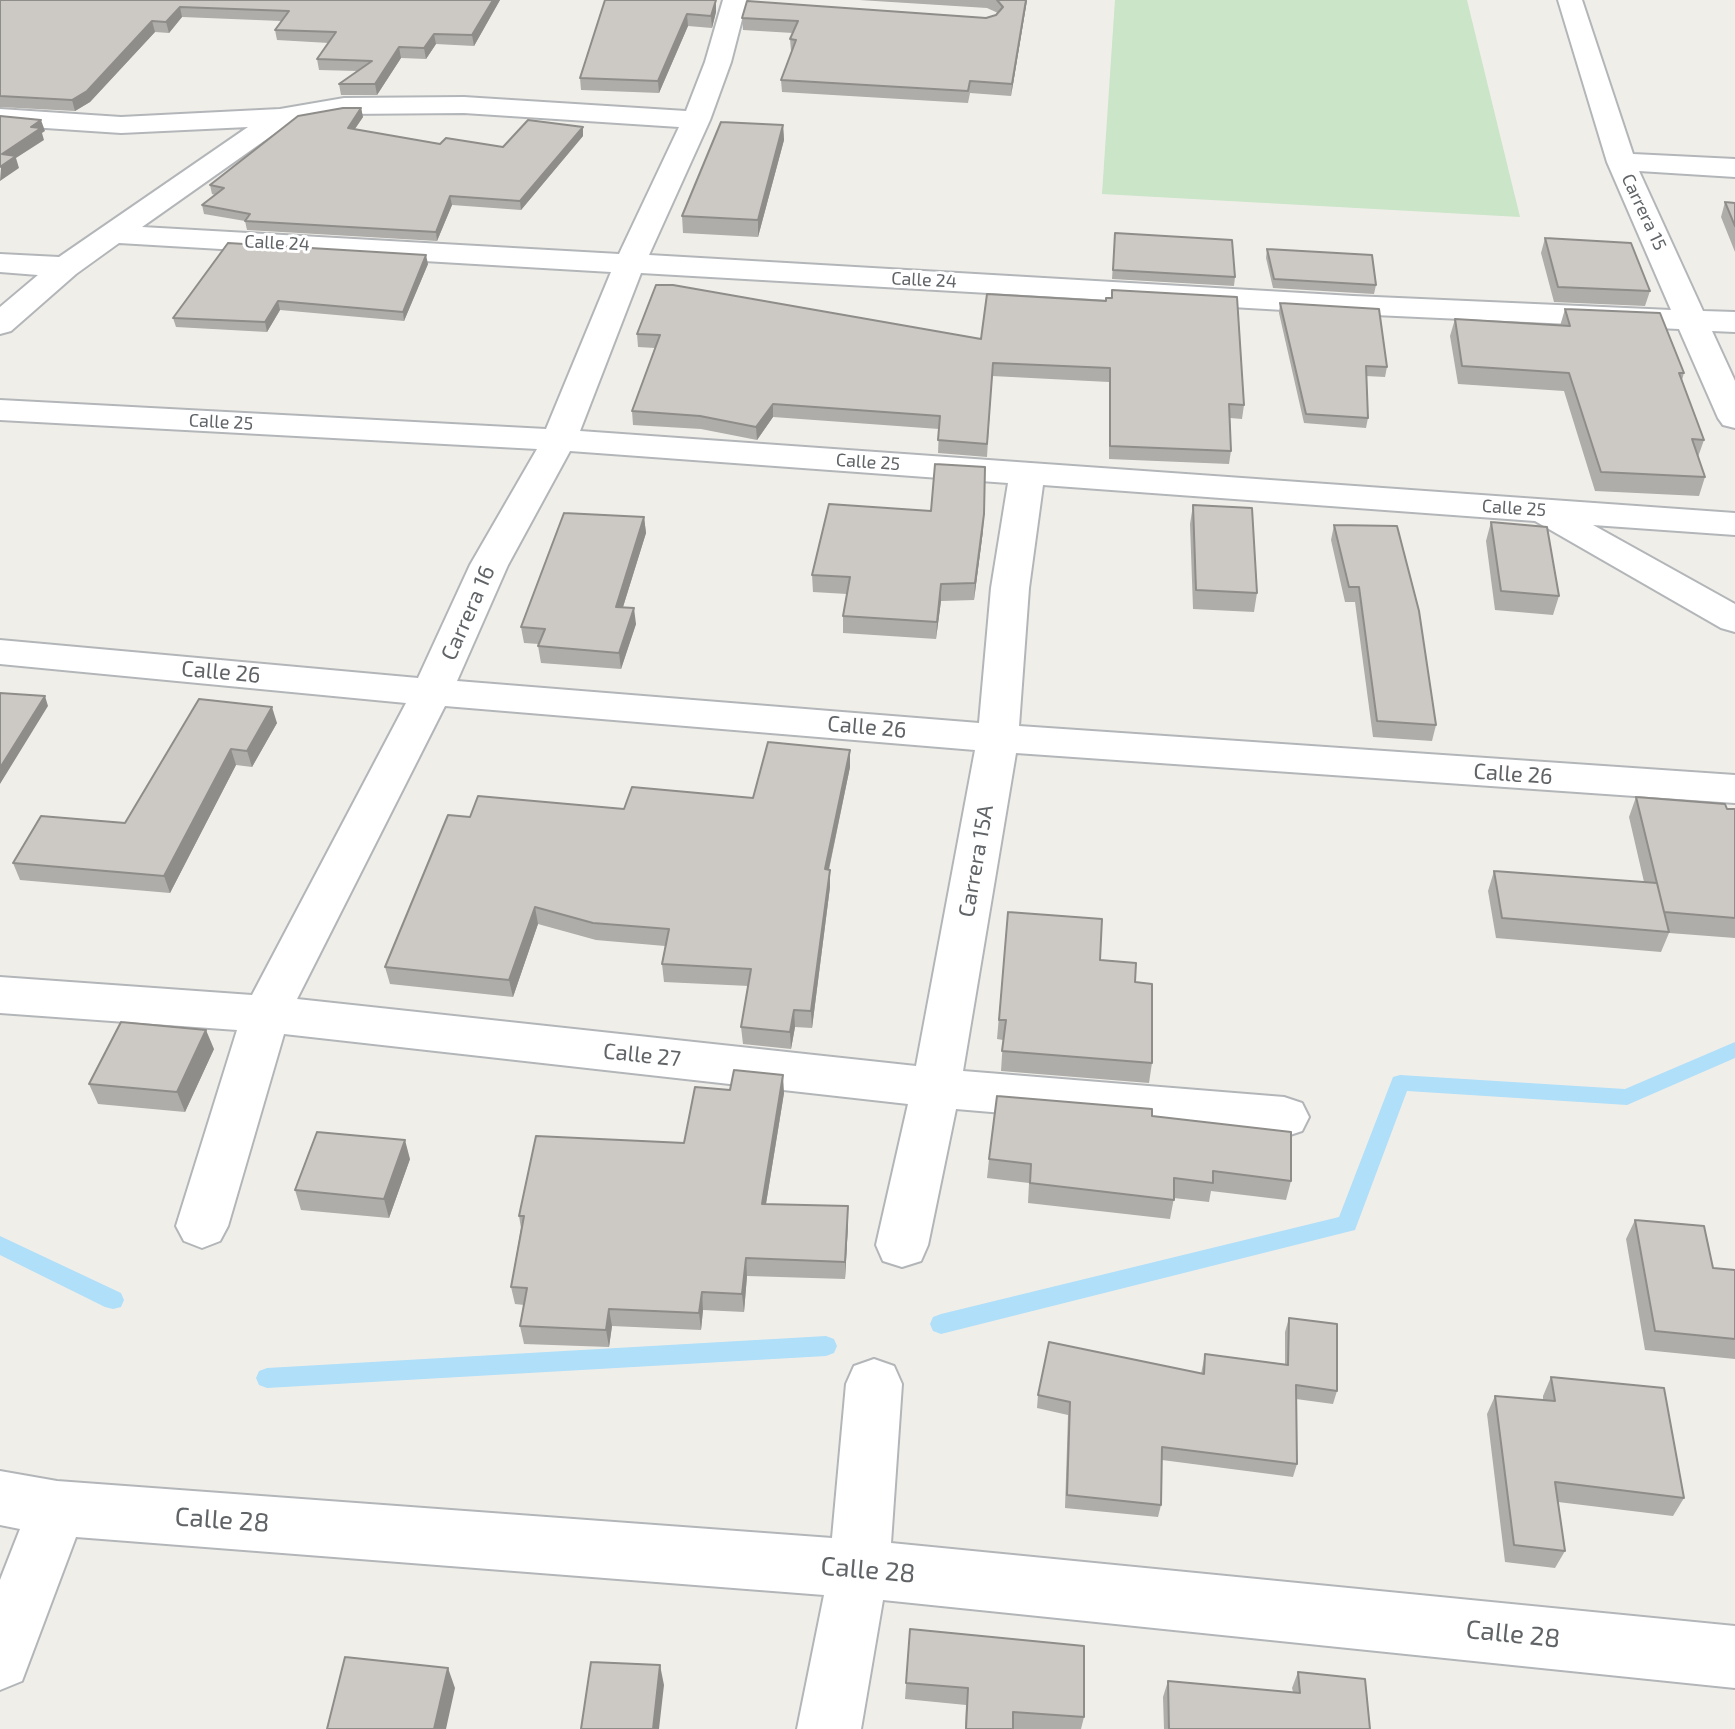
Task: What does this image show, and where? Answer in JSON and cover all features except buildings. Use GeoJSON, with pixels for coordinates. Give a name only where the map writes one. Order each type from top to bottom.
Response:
{"type":"FeatureCollection","features":[{"type":"Feature","properties":{"kind":"street","name":"Carrera 15"},"geometry":{"type":"LineString","coordinates":[[1570,0],[1621,162],[1694,320],[1735,418]]}},
{"type":"Feature","properties":{"kind":"street"},"geometry":{"type":"LineString","coordinates":[[727,1],[766,4]]}},
{"type":"Feature","properties":{"kind":"street","name":"Carrera 16"},"geometry":{"type":"LineString","coordinates":[[202,1226],[266,1014],[432,692],[489,565],[559,440],[630,263],[696,120],[718,62],[727,1]]}},
{"type":"Feature","properties":{"kind":"street"},"geometry":{"type":"LineString","coordinates":[[0,117],[121,125],[280,117],[344,106],[464,105],[696,120]]}},
{"type":"Feature","properties":{"kind":"street"},"geometry":{"type":"LineString","coordinates":[[0,324],[65,267],[280,117]]}},
{"type":"Feature","properties":{"kind":"street"},"geometry":{"type":"LineString","coordinates":[[1621,162],[1735,168]]}},
{"type":"Feature","properties":{"kind":"street","name":"Calle 24"},"geometry":{"type":"LineString","coordinates":[[113,234],[1353,305],[1735,322]]}},
{"type":"Feature","properties":{"kind":"street"},"geometry":{"type":"LineString","coordinates":[[0,263],[65,267]]}},
{"type":"Feature","properties":{"kind":"street","name":"Calle 25"},"geometry":{"type":"LineString","coordinates":[[0,410],[559,440],[1735,524]]}},
{"type":"Feature","properties":{"kind":"street","name":"Carrera 15A"},"geometry":{"type":"LineString","coordinates":[[902,1245],[936,1088],[998,738],[1010,588],[1027,474]]}},
{"type":"Feature","properties":{"kind":"street"},"geometry":{"type":"LineString","coordinates":[[1539,510],[1735,620]]}},
{"type":"Feature","properties":{"kind":"street","name":"Calle 26"},"geometry":{"type":"LineString","coordinates":[[0,652],[432,692],[998,738],[1735,789]]}},
{"type":"Feature","properties":{"kind":"street","name":"Calle 27"},"geometry":{"type":"LineString","coordinates":[[0,995],[266,1014],[936,1088],[1284,1117]]}},
{"type":"Feature","properties":{"kind":"street"},"geometry":{"type":"LineString","coordinates":[[829,1729],[859,1569],[874,1384]]}},
{"type":"Feature","properties":{"kind":"street","name":"Calle 28"},"geometry":{"type":"LineString","coordinates":[[0,1498],[57,1508],[859,1569],[1735,1657]]}},
{"type":"Feature","properties":{"kind":"street"},"geometry":{"type":"LineString","coordinates":[[0,1659],[57,1508]]}},
{"type":"Feature","properties":{"kind":"green space"},"geometry":{"type":"Polygon","coordinates":[[[1115,0],[1467,0],[1520,217],[1102,194],[1115,0]]]}},
{"type":"Feature","properties":{"kind":"waterway"},"geometry":{"type":"LineString","coordinates":[[941,1324],[1347,1224],[1400,1083],[1627,1097],[1735,1050]]}},
{"type":"Feature","properties":{"kind":"waterway"},"geometry":{"type":"LineString","coordinates":[[0,1245],[113,1300]]}},
{"type":"Feature","properties":{"kind":"waterway"},"geometry":{"type":"LineString","coordinates":[[267,1378],[826,1346]]}}]}
